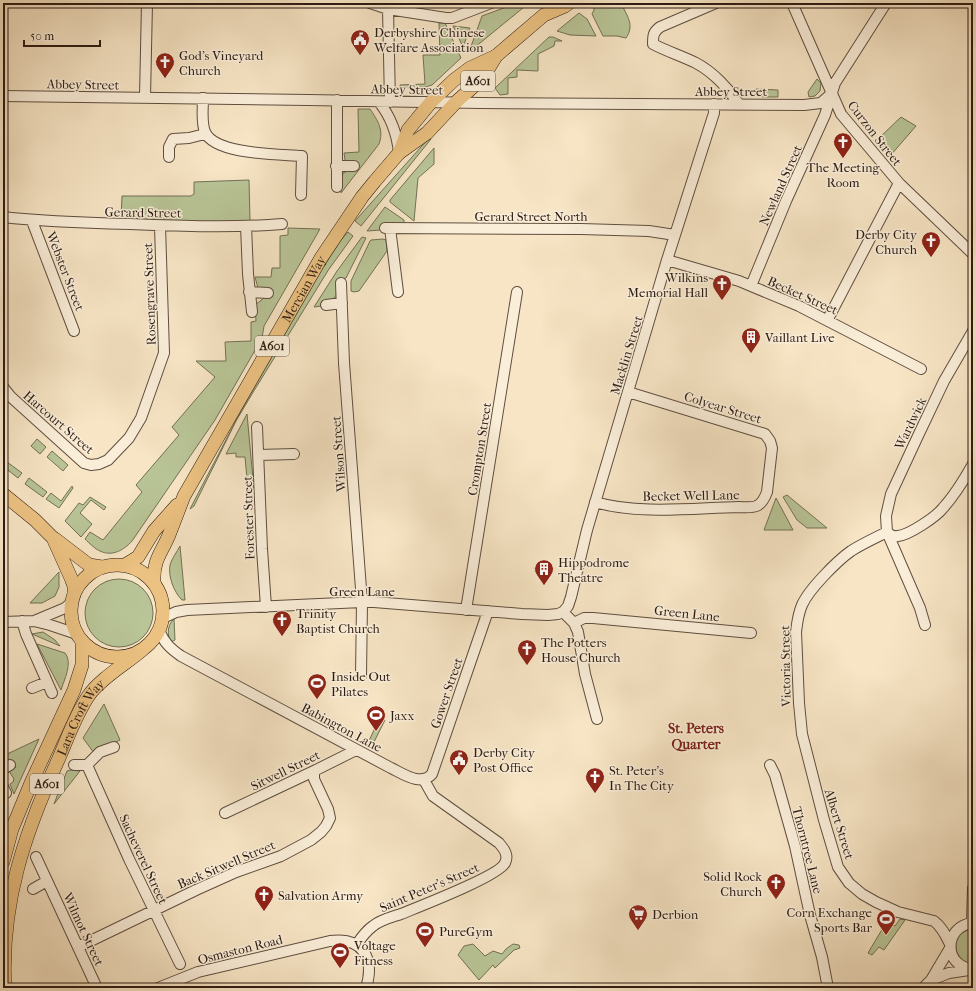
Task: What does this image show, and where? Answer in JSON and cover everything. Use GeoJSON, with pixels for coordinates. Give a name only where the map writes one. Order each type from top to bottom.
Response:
{"type":"FeatureCollection","features":[{"type":"Feature","properties":{"kind":"main road","name":"Mercian Way"},"geometry":{"type":"LineString","coordinates":[[399,153],[408,130],[430,102],[454,80],[470,68],[496,56],[544,15],[552,3]]}},
{"type":"Feature","properties":{"kind":"main road","name":"Mercian Way"},"geometry":{"type":"LineString","coordinates":[[544,15],[569,3]]}},
{"type":"Feature","properties":{"kind":"main road","name":"Mercian Way"},"geometry":{"type":"LineString","coordinates":[[154,582],[156,558],[168,536],[184,496],[321,258],[362,197],[399,153],[427,134],[456,102],[482,78],[496,56]]}},
{"type":"Feature","properties":{"kind":"main road"},"geometry":{"type":"LineString","coordinates":[[3,494],[35,520],[53,538],[90,565],[102,567]]}},
{"type":"Feature","properties":{"kind":"main road","name":"Mercian Way"},"geometry":{"type":"LineString","coordinates":[[125,565],[138,557],[154,531],[184,496]]}},
{"type":"Feature","properties":{"kind":"main road"},"geometry":{"type":"LineString","coordinates":[[53,538],[74,586],[73,598]]}},
{"type":"Feature","properties":{"kind":"main road","name":"A601"},"geometry":{"type":"LineString","coordinates":[[79,637],[72,618],[73,598],[85,578],[93,571],[102,567],[118,564],[125,565],[141,571],[154,582],[161,597],[163,607],[161,624],[150,643],[142,650]]}},
{"type":"Feature","properties":{"kind":"main road"},"geometry":{"type":"LineString","coordinates":[[79,637],[96,652],[107,656],[125,656],[142,650]]}},
{"type":"Feature","properties":{"kind":"main road","name":"Lara Croft Way"},"geometry":{"type":"LineString","coordinates":[[3,862],[12,829],[31,782],[74,690],[82,665],[79,637]]}},
{"type":"Feature","properties":{"kind":"main road","name":"Lara Croft Way"},"geometry":{"type":"LineString","coordinates":[[5,988],[4,946],[10,892],[21,852],[50,777],[82,707],[90,694],[110,674],[124,666],[142,650]]}},
{"type":"Feature","properties":{"kind":"street"},"geometry":{"type":"LineString","coordinates":[[145,97],[147,3]]}},
{"type":"Feature","properties":{"kind":"street"},"geometry":{"type":"LineString","coordinates":[[370,3],[446,18],[452,18],[479,5],[491,3]]}},
{"type":"Feature","properties":{"kind":"street"},"geometry":{"type":"LineString","coordinates":[[716,3],[660,27],[653,35],[652,44],[697,64],[708,71],[739,104]]}},
{"type":"Feature","properties":{"kind":"street","name":"Curzon Street"},"geometry":{"type":"LineString","coordinates":[[792,3],[841,114],[898,183],[973,254]]}},
{"type":"Feature","properties":{"kind":"street","name":"Newland Street"},"geometry":{"type":"LineString","coordinates":[[751,286],[786,201],[825,115],[835,83],[886,3]]}},
{"type":"Feature","properties":{"kind":"street"},"geometry":{"type":"LineString","coordinates":[[385,7],[390,102]]}},
{"type":"Feature","properties":{"kind":"street","name":"Abbey Street"},"geometry":{"type":"LineString","coordinates":[[3,96],[337,100],[379,102],[814,104],[821,103],[831,94]]}},
{"type":"Feature","properties":{"kind":"street"},"geometry":{"type":"LineString","coordinates":[[203,98],[203,125],[205,134],[210,140],[224,147],[245,152],[302,156],[301,195]]}},
{"type":"Feature","properties":{"kind":"street"},"geometry":{"type":"LineString","coordinates":[[337,100],[337,187]]}},
{"type":"Feature","properties":{"kind":"street"},"geometry":{"type":"LineString","coordinates":[[379,102],[397,135],[399,153]]}},
{"type":"Feature","properties":{"kind":"street","name":"Macklin Street"},"geometry":{"type":"LineString","coordinates":[[562,612],[568,606],[571,597],[595,502],[667,260],[714,113],[714,104]]}},
{"type":"Feature","properties":{"kind":"street"},"geometry":{"type":"LineString","coordinates":[[169,157],[169,147],[173,139],[189,138],[205,134]]}},
{"type":"Feature","properties":{"kind":"street"},"geometry":{"type":"LineString","coordinates":[[336,166],[354,166]]}},
{"type":"Feature","properties":{"kind":"street"},"geometry":{"type":"LineString","coordinates":[[828,319],[898,183]]}},
{"type":"Feature","properties":{"kind":"street","name":"Gerard Street"},"geometry":{"type":"LineString","coordinates":[[3,217],[32,221],[160,226],[246,226],[282,224]]}},
{"type":"Feature","properties":{"kind":"street","name":"Webster Street"},"geometry":{"type":"LineString","coordinates":[[32,221],[74,331]]}},
{"type":"Feature","properties":{"kind":"street","name":"Rosengrave Street"},"geometry":{"type":"LineString","coordinates":[[103,462],[113,455],[136,428],[164,353],[160,226]]}},
{"type":"Feature","properties":{"kind":"street"},"geometry":{"type":"LineString","coordinates":[[246,226],[252,312]]}},
{"type":"Feature","properties":{"kind":"street","name":"Gerard Street North"},"geometry":{"type":"LineString","coordinates":[[398,292],[388,228],[581,229],[649,231],[675,235]]}},
{"type":"Feature","properties":{"kind":"street","name":"Becket Street"},"geometry":{"type":"LineString","coordinates":[[667,260],[751,286],[799,306],[828,319],[921,369]]}},
{"type":"Feature","properties":{"kind":"street","name":"Wilson Street"},"geometry":{"type":"LineString","coordinates":[[341,283],[344,363],[362,602],[361,676]]}},
{"type":"Feature","properties":{"kind":"street"},"geometry":{"type":"LineString","coordinates":[[250,292],[268,293]]}},
{"type":"Feature","properties":{"kind":"street","name":"Crompton Street"},"geometry":{"type":"LineString","coordinates":[[466,610],[517,292]]}},
{"type":"Feature","properties":{"kind":"street"},"geometry":{"type":"LineString","coordinates":[[326,305],[342,303]]}},
{"type":"Feature","properties":{"kind":"street","name":"Wardwick"},"geometry":{"type":"LineString","coordinates":[[886,532],[886,516],[891,494],[944,381],[973,331]]}},
{"type":"Feature","properties":{"kind":"street","name":"Harcourt Street"},"geometry":{"type":"LineString","coordinates":[[3,387],[11,397],[77,458],[84,463],[91,465],[103,462]]}},
{"type":"Feature","properties":{"kind":"street","name":"Colyear Street"},"geometry":{"type":"LineString","coordinates":[[628,392],[765,434],[770,441],[772,448],[768,479]]}},
{"type":"Feature","properties":{"kind":"street","name":"Forester Street"},"geometry":{"type":"LineString","coordinates":[[257,428],[266,607]]}},
{"type":"Feature","properties":{"kind":"street"},"geometry":{"type":"LineString","coordinates":[[259,455],[294,454]]}},
{"type":"Feature","properties":{"kind":"street"},"geometry":{"type":"LineString","coordinates":[[886,532],[890,535],[903,535],[937,514],[953,496],[973,464]]}},
{"type":"Feature","properties":{"kind":"street","name":"Becket Well Lane"},"geometry":{"type":"LineString","coordinates":[[595,502],[611,506],[650,510],[755,507],[765,498],[768,479]]}},
{"type":"Feature","properties":{"kind":"street"},"geometry":{"type":"LineString","coordinates":[[886,532],[920,608],[925,625]]}},
{"type":"Feature","properties":{"kind":"street","name":"Victoria Street"},"geometry":{"type":"LineString","coordinates":[[804,745],[799,716],[797,670],[796,632],[800,610],[810,593],[845,556],[852,550],[886,532]]}},
{"type":"Feature","properties":{"kind":"street"},"geometry":{"type":"LineString","coordinates":[[34,621],[65,608],[73,598]]}},
{"type":"Feature","properties":{"kind":"street","name":"Green Lane"},"geometry":{"type":"LineString","coordinates":[[161,624],[176,612],[187,610],[362,602],[548,615],[562,612]]}},
{"type":"Feature","properties":{"kind":"street","name":"Gower Street"},"geometry":{"type":"LineString","coordinates":[[424,780],[432,774],[488,611]]}},
{"type":"Feature","properties":{"kind":"street"},"geometry":{"type":"LineString","coordinates":[[562,612],[574,623],[578,632],[585,674],[597,719]]}},
{"type":"Feature","properties":{"kind":"street","name":"Green Lane"},"geometry":{"type":"LineString","coordinates":[[574,623],[584,618],[593,618],[751,633]]}},
{"type":"Feature","properties":{"kind":"street"},"geometry":{"type":"LineString","coordinates":[[22,621],[26,634],[52,693]]}},
{"type":"Feature","properties":{"kind":"street"},"geometry":{"type":"LineString","coordinates":[[3,622],[34,621],[50,625],[79,637]]}},
{"type":"Feature","properties":{"kind":"street","name":"Babington Lane"},"geometry":{"type":"LineString","coordinates":[[161,624],[165,643],[170,649],[356,750],[404,774],[418,780],[424,780]]}},
{"type":"Feature","properties":{"kind":"street"},"geometry":{"type":"LineString","coordinates":[[32,688],[48,682]]}},
{"type":"Feature","properties":{"kind":"street","name":"Albert Street"},"geometry":{"type":"LineString","coordinates":[[804,745],[826,827],[838,867],[843,876],[862,894],[882,905],[898,912],[934,921],[943,932],[950,946],[953,958],[963,967],[972,969]]}},
{"type":"Feature","properties":{"kind":"street"},"geometry":{"type":"LineString","coordinates":[[74,765],[87,765],[100,752],[114,747]]}},
{"type":"Feature","properties":{"kind":"street","name":"Sitwell Street"},"geometry":{"type":"LineString","coordinates":[[225,813],[356,750]]}},
{"type":"Feature","properties":{"kind":"street","name":"Sacheverel Street"},"geometry":{"type":"LineString","coordinates":[[87,765],[153,910],[180,964]]}},
{"type":"Feature","properties":{"kind":"street","name":"Thorntree Lane"},"geometry":{"type":"LineString","coordinates":[[770,765],[775,775],[795,846],[828,988]]}},
{"type":"Feature","properties":{"kind":"street","name":"Back Sitwell Street"},"geometry":{"type":"LineString","coordinates":[[78,947],[217,880],[293,850],[321,832],[329,821],[330,814],[314,779],[314,773],[316,770]]}},
{"type":"Feature","properties":{"kind":"street","name":"Saint Peter's Street"},"geometry":{"type":"LineString","coordinates":[[356,944],[373,925],[434,901],[496,872],[505,863],[507,857],[506,852],[496,841],[433,796],[424,780]]}},
{"type":"Feature","properties":{"kind":"street","name":"Wilmot Street"},"geometry":{"type":"LineString","coordinates":[[36,857],[97,988]]}},
{"type":"Feature","properties":{"kind":"street"},"geometry":{"type":"LineString","coordinates":[[33,889],[47,881]]}},
{"type":"Feature","properties":{"kind":"street"},"geometry":{"type":"LineString","coordinates":[[923,988],[931,980],[958,929],[972,923],[973,888]]}},
{"type":"Feature","properties":{"kind":"street","name":"Osmaston Road"},"geometry":{"type":"LineString","coordinates":[[165,987],[198,972],[330,941],[344,940],[356,944]]}},
{"type":"Feature","properties":{"kind":"street"},"geometry":{"type":"LineString","coordinates":[[356,944],[364,952],[368,963],[369,975],[366,988]]}},
{"type":"Feature","properties":{"kind":"street"},"geometry":{"type":"LineString","coordinates":[[931,980],[949,973],[972,969]]}},
{"type":"Feature","properties":{"kind":"green space"},"geometry":{"type":"Polygon","coordinates":[[[517,3],[529,3],[469,52],[482,16],[517,3]]]}},
{"type":"Feature","properties":{"kind":"green space"},"geometry":{"type":"Polygon","coordinates":[[[600,3],[621,3],[628,16],[630,25],[629,33],[626,38],[617,36],[603,36],[592,14],[594,6],[600,3]]]}},
{"type":"Feature","properties":{"kind":"green space"},"geometry":{"type":"Polygon","coordinates":[[[579,13],[587,19],[596,36],[570,35],[557,31],[579,13]]]}},
{"type":"Feature","properties":{"kind":"green space"},"geometry":{"type":"Polygon","coordinates":[[[439,23],[445,23],[461,58],[432,85],[426,87],[400,88],[400,85],[425,84],[423,55],[440,55],[439,23]]]}},
{"type":"Feature","properties":{"kind":"green space"},"geometry":{"type":"Polygon","coordinates":[[[453,26],[470,28],[463,47],[453,26]]]}},
{"type":"Feature","properties":{"kind":"green space"},"geometry":{"type":"Polygon","coordinates":[[[549,37],[562,41],[555,41],[554,46],[538,54],[538,71],[517,70],[517,77],[508,78],[508,94],[500,95],[495,88],[549,37]]]}},
{"type":"Feature","properties":{"kind":"green space"},"geometry":{"type":"Polygon","coordinates":[[[817,79],[821,83],[820,91],[815,96],[809,97],[808,92],[817,79]]]}},
{"type":"Feature","properties":{"kind":"green space"},"geometry":{"type":"Polygon","coordinates":[[[756,89],[778,90],[778,97],[763,97],[756,94],[756,89]]]}},
{"type":"Feature","properties":{"kind":"green space"},"geometry":{"type":"Polygon","coordinates":[[[358,109],[370,109],[379,126],[381,134],[379,144],[341,193],[343,173],[357,170],[357,163],[345,160],[344,153],[359,152],[358,109]]]}},
{"type":"Feature","properties":{"kind":"green space"},"geometry":{"type":"Polygon","coordinates":[[[901,117],[916,126],[890,156],[877,140],[901,117]]]}},
{"type":"Feature","properties":{"kind":"green space"},"geometry":{"type":"Polygon","coordinates":[[[429,138],[431,139],[361,226],[355,221],[429,138]]]}},
{"type":"Feature","properties":{"kind":"green space"},"geometry":{"type":"Polygon","coordinates":[[[434,148],[434,164],[418,178],[414,221],[390,202],[390,200],[434,148]]]}},
{"type":"Feature","properties":{"kind":"green space"},"geometry":{"type":"Polygon","coordinates":[[[249,180],[250,221],[222,222],[121,219],[122,196],[191,196],[194,194],[194,182],[249,180]]]}},
{"type":"Feature","properties":{"kind":"green space"},"geometry":{"type":"Polygon","coordinates":[[[385,207],[404,220],[404,224],[382,224],[382,230],[367,231],[385,207]]]}},
{"type":"Feature","properties":{"kind":"green space"},"geometry":{"type":"Polygon","coordinates":[[[288,228],[320,229],[264,326],[262,338],[215,420],[132,541],[118,552],[104,553],[98,550],[85,539],[90,532],[103,540],[142,492],[136,485],[179,435],[172,427],[215,377],[196,361],[226,361],[225,342],[251,341],[251,322],[256,321],[255,305],[264,298],[270,298],[270,289],[258,288],[255,277],[271,277],[272,268],[280,268],[280,236],[288,235],[288,228]]]}},
{"type":"Feature","properties":{"kind":"green space"},"geometry":{"type":"Polygon","coordinates":[[[348,232],[353,236],[329,269],[252,394],[236,421],[194,506],[190,509],[242,409],[321,271],[341,240],[348,232]]]}},
{"type":"Feature","properties":{"kind":"green space"},"geometry":{"type":"Polygon","coordinates":[[[362,237],[366,238],[346,278],[336,280],[337,293],[334,298],[322,301],[322,306],[314,307],[337,271],[362,237]]]}},
{"type":"Feature","properties":{"kind":"green space"},"geometry":{"type":"Polygon","coordinates":[[[386,240],[387,251],[359,291],[351,291],[351,281],[370,241],[386,240]]]}},
{"type":"Feature","properties":{"kind":"green space"},"geometry":{"type":"Polygon","coordinates":[[[247,414],[254,490],[248,490],[245,457],[236,457],[236,453],[226,454],[247,414]]]}},
{"type":"Feature","properties":{"kind":"green space"},"geometry":{"type":"Polygon","coordinates":[[[37,439],[46,447],[40,454],[31,446],[37,439]]]}},
{"type":"Feature","properties":{"kind":"green space"},"geometry":{"type":"Polygon","coordinates":[[[52,451],[68,465],[63,471],[47,457],[52,451]]]}},
{"type":"Feature","properties":{"kind":"green space"},"geometry":{"type":"Polygon","coordinates":[[[7,462],[22,473],[18,478],[4,467],[7,462]]]}},
{"type":"Feature","properties":{"kind":"green space"},"geometry":{"type":"Polygon","coordinates":[[[29,478],[47,492],[43,497],[25,484],[29,478]]]}},
{"type":"Feature","properties":{"kind":"green space"},"geometry":{"type":"Polygon","coordinates":[[[72,486],[73,488],[59,508],[46,499],[51,493],[61,501],[72,486]]]}},
{"type":"Feature","properties":{"kind":"green space"},"geometry":{"type":"Polygon","coordinates":[[[787,495],[827,528],[807,528],[797,520],[783,497],[787,495]]]}},
{"type":"Feature","properties":{"kind":"green space"},"geometry":{"type":"Polygon","coordinates":[[[90,497],[106,507],[104,510],[91,500],[80,513],[92,524],[81,537],[65,521],[79,503],[83,505],[90,497]]]}},
{"type":"Feature","properties":{"kind":"green space"},"geometry":{"type":"Polygon","coordinates":[[[776,498],[793,530],[764,530],[776,498]]]}},
{"type":"Feature","properties":{"kind":"green space"},"geometry":{"type":"Polygon","coordinates":[[[180,546],[185,600],[182,600],[176,593],[170,574],[171,562],[180,546]]]}},
{"type":"Feature","properties":{"kind":"green space"},"geometry":{"type":"Polygon","coordinates":[[[59,572],[59,587],[55,596],[42,603],[30,603],[59,572]]]}},
{"type":"Feature","properties":{"kind":"green space"},"geometry":{"type":"Polygon","coordinates":[[[119,579],[132,582],[143,589],[150,600],[153,613],[150,626],[143,637],[132,644],[119,647],[106,644],[95,637],[88,626],[85,613],[88,600],[95,589],[106,582],[119,579]]]}},
{"type":"Feature","properties":{"kind":"green space"},"geometry":{"type":"Polygon","coordinates":[[[174,619],[175,640],[171,642],[168,630],[174,619]]]}},
{"type":"Feature","properties":{"kind":"green space"},"geometry":{"type":"Polygon","coordinates":[[[43,632],[55,640],[60,646],[32,634],[43,632]]]}},
{"type":"Feature","properties":{"kind":"green space"},"geometry":{"type":"Polygon","coordinates":[[[37,644],[65,653],[68,666],[61,690],[37,644]]]}},
{"type":"Feature","properties":{"kind":"green space"},"geometry":{"type":"Polygon","coordinates":[[[104,704],[120,740],[94,753],[83,738],[104,704]]]}},
{"type":"Feature","properties":{"kind":"green space","name":"Jaxx"},"geometry":{"type":"Polygon","coordinates":[[[380,717],[385,720],[372,746],[368,743],[380,717]]]}},
{"type":"Feature","properties":{"kind":"green space"},"geometry":{"type":"Polygon","coordinates":[[[39,739],[14,794],[10,784],[14,779],[9,771],[16,767],[13,760],[3,764],[3,756],[39,739]]]}},
{"type":"Feature","properties":{"kind":"green space"},"geometry":{"type":"Polygon","coordinates":[[[67,771],[80,771],[54,804],[67,771]]]}},
{"type":"Feature","properties":{"kind":"green space","name":"Corn Exchange Sports Bar"},"geometry":{"type":"Polygon","coordinates":[[[900,919],[905,920],[884,950],[879,947],[872,955],[868,953],[887,921],[895,926],[900,919]]]}},
{"type":"Feature","properties":{"kind":"green space"},"geometry":{"type":"Polygon","coordinates":[[[973,929],[973,964],[965,962],[960,958],[956,946],[960,935],[965,931],[973,929]]]}},
{"type":"Feature","properties":{"kind":"green space"},"geometry":{"type":"Polygon","coordinates":[[[473,944],[485,956],[493,951],[502,954],[513,944],[519,945],[520,948],[514,950],[495,968],[493,965],[479,980],[458,955],[464,946],[473,944]]]}},
{"type":"Feature","properties":{"kind":"place","name":"Derbyshire Chinese Welfare Association"},"geometry":{"type":"Point","coordinates":[360,56]}},
{"type":"Feature","properties":{"kind":"place","name":"God's Vineyard Church"},"geometry":{"type":"Point","coordinates":[165,79]}},
{"type":"Feature","properties":{"kind":"place","name":"The Meeting Room"},"geometry":{"type":"Point","coordinates":[843,159]}},
{"type":"Feature","properties":{"kind":"place","name":"Derby City Church"},"geometry":{"type":"Point","coordinates":[931,258]}},
{"type":"Feature","properties":{"kind":"place","name":"Wilkins Memorial Hall"},"geometry":{"type":"Point","coordinates":[722,301]}},
{"type":"Feature","properties":{"kind":"place","name":"Vaillant Live"},"geometry":{"type":"Point","coordinates":[751,354]}},
{"type":"Feature","properties":{"kind":"place","name":"Hippodrome Theatre"},"geometry":{"type":"Point","coordinates":[544,586]}},
{"type":"Feature","properties":{"kind":"place","name":"Trinity Baptist Church"},"geometry":{"type":"Point","coordinates":[282,637]}},
{"type":"Feature","properties":{"kind":"place","name":"The Potters House Church"},"geometry":{"type":"Point","coordinates":[527,666]}},
{"type":"Feature","properties":{"kind":"place","name":"Inside Out Pilates"},"geometry":{"type":"Point","coordinates":[317,700]}},
{"type":"Feature","properties":{"kind":"place","name":"Jaxx"},"geometry":{"type":"Point","coordinates":[376,732]}},
{"type":"Feature","properties":{"kind":"place","name":"Derby City Post Office"},"geometry":{"type":"Point","coordinates":[459,776]}},
{"type":"Feature","properties":{"kind":"place","name":"St. Peter's In The City"},"geometry":{"type":"Point","coordinates":[595,794]}},
{"type":"Feature","properties":{"kind":"place","name":"Solid Rock Church"},"geometry":{"type":"Point","coordinates":[776,900]}},
{"type":"Feature","properties":{"kind":"place","name":"Salvation Army"},"geometry":{"type":"Point","coordinates":[264,912]}},
{"type":"Feature","properties":{"kind":"place","name":"Derbion"},"geometry":{"type":"Point","coordinates":[638,931]}},
{"type":"Feature","properties":{"kind":"place","name":"Corn Exchange Sports Bar"},"geometry":{"type":"Point","coordinates":[886,936]}},
{"type":"Feature","properties":{"kind":"place","name":"PureGym"},"geometry":{"type":"Point","coordinates":[425,948]}},
{"type":"Feature","properties":{"kind":"place","name":"Voltage Fitness"},"geometry":{"type":"Point","coordinates":[340,969]}},
{"type":"Feature","properties":{"kind":"district","name":"St. Peters Quarter"},"geometry":{"type":"Point","coordinates":[696,736]}}]}
